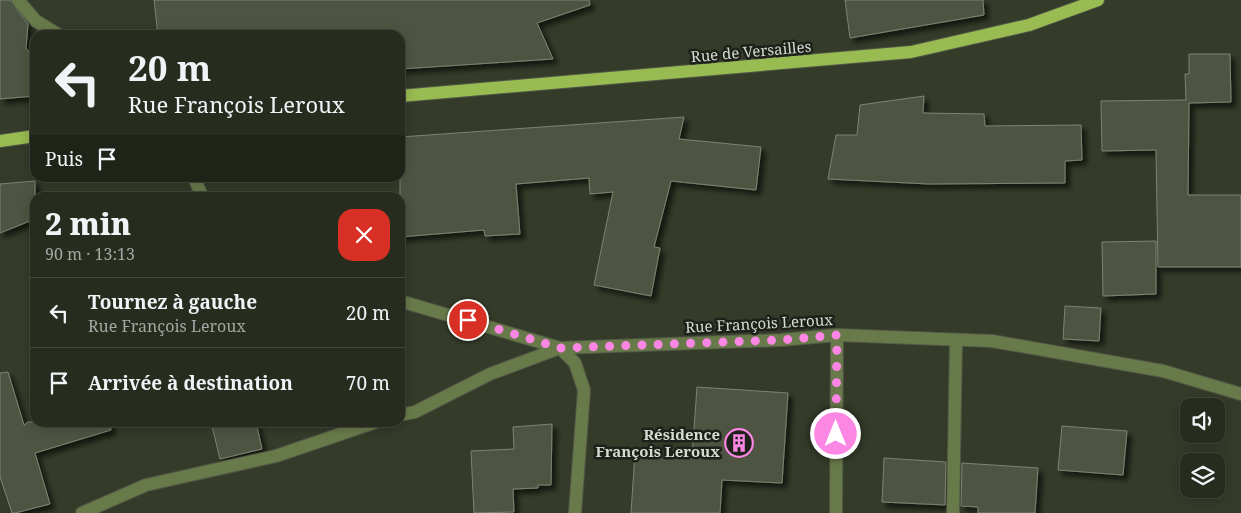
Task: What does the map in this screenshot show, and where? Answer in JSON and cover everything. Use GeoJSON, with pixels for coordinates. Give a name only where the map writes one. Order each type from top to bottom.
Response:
{"type":"FeatureCollection","features":[{"type":"Feature","properties":{"kind":"main road","name":"Rue de Versailles"},"geometry":{"type":"LineString","coordinates":[[405,96],[911,52],[972,40],[1029,25],[1098,0]]}},
{"type":"Feature","properties":{"kind":"main road"},"geometry":{"type":"LineString","coordinates":[[0,140],[30,137]]}},
{"type":"Feature","properties":{"kind":"street"},"geometry":{"type":"LineString","coordinates":[[18,0],[36,21],[51,30]]}},
{"type":"Feature","properties":{"kind":"street","name":"Rue François Leroux"},"geometry":{"type":"LineString","coordinates":[[405,302],[560,348],[781,340],[837,335],[992,341],[1163,371],[1241,394]]}},
{"type":"Feature","properties":{"kind":"street"},"geometry":{"type":"LineString","coordinates":[[836,513],[837,335]]}},
{"type":"Feature","properties":{"kind":"street"},"geometry":{"type":"LineString","coordinates":[[953,513],[956,341]]}},
{"type":"Feature","properties":{"kind":"street"},"geometry":{"type":"LineString","coordinates":[[405,414],[416,412],[490,374],[560,348],[575,363],[584,390],[575,513]]}},
{"type":"Feature","properties":{"kind":"street"},"geometry":{"type":"LineString","coordinates":[[82,513],[146,484],[276,456],[361,427]]}},
{"type":"Feature","properties":{"kind":"building"},"geometry":{"type":"Polygon","coordinates":[[[0,0],[10,0],[28,24],[26,48],[30,53],[30,96],[0,99],[0,0]]]}},
{"type":"Feature","properties":{"kind":"building"},"geometry":{"type":"Polygon","coordinates":[[[154,0],[589,0],[590,5],[537,23],[553,59],[405,69],[405,30],[157,30],[154,0]]]}},
{"type":"Feature","properties":{"kind":"building"},"geometry":{"type":"Polygon","coordinates":[[[845,0],[983,0],[984,15],[850,38],[845,0]]]}},
{"type":"Feature","properties":{"kind":"building"},"geometry":{"type":"Polygon","coordinates":[[[1189,54],[1230,54],[1231,102],[1189,103],[1188,195],[1241,195],[1241,267],[1158,267],[1156,150],[1102,151],[1101,101],[1186,100],[1185,74],[1189,74],[1189,54]]]}},
{"type":"Feature","properties":{"kind":"building"},"geometry":{"type":"Polygon","coordinates":[[[924,96],[923,113],[984,114],[985,126],[1081,125],[1082,160],[1065,161],[1065,183],[929,184],[828,179],[836,135],[857,135],[860,105],[924,96]]]}},
{"type":"Feature","properties":{"kind":"building"},"geometry":{"type":"Polygon","coordinates":[[[684,117],[679,139],[761,147],[756,190],[671,181],[654,247],[660,248],[651,296],[594,285],[613,192],[590,194],[589,178],[516,184],[520,234],[485,236],[484,230],[405,237],[405,192],[400,192],[400,182],[405,182],[405,137],[684,117]]]}},
{"type":"Feature","properties":{"kind":"building"},"geometry":{"type":"Polygon","coordinates":[[[35,182],[35,192],[30,192],[30,221],[0,233],[0,184],[35,182]]]}},
{"type":"Feature","properties":{"kind":"building"},"geometry":{"type":"Polygon","coordinates":[[[1156,241],[1156,294],[1103,296],[1102,242],[1156,241]]]}},
{"type":"Feature","properties":{"kind":"building"},"geometry":{"type":"Polygon","coordinates":[[[1065,306],[1101,308],[1099,341],[1063,339],[1065,306]]]}},
{"type":"Feature","properties":{"kind":"building"},"geometry":{"type":"Polygon","coordinates":[[[8,372],[24,425],[30,422],[30,427],[111,427],[111,430],[35,453],[50,504],[15,513],[12,513],[0,477],[0,373],[8,372]]]}},
{"type":"Feature","properties":{"kind":"building","name":"Résidence François Leroux"},"geometry":{"type":"Polygon","coordinates":[[[697,387],[788,393],[782,483],[722,480],[720,513],[631,513],[635,453],[692,457],[697,387]]]}},
{"type":"Feature","properties":{"kind":"building"},"geometry":{"type":"Polygon","coordinates":[[[552,424],[551,485],[538,485],[538,488],[513,489],[514,512],[474,513],[471,451],[514,449],[513,427],[552,424]]]}},
{"type":"Feature","properties":{"kind":"building"},"geometry":{"type":"Polygon","coordinates":[[[1062,426],[1127,431],[1123,475],[1058,470],[1062,426]]]}},
{"type":"Feature","properties":{"kind":"building"},"geometry":{"type":"Polygon","coordinates":[[[212,427],[257,427],[262,449],[220,459],[212,427]]]}},
{"type":"Feature","properties":{"kind":"building"},"geometry":{"type":"Polygon","coordinates":[[[884,458],[946,462],[945,505],[882,502],[884,458]]]}},
{"type":"Feature","properties":{"kind":"building"},"geometry":{"type":"Polygon","coordinates":[[[962,463],[1038,468],[1035,513],[978,513],[978,507],[961,506],[962,463]]]}},
{"type":"Feature","properties":{"kind":"place","name":"Résidence François Leroux"},"geometry":{"type":"Point","coordinates":[739,443]}},
{"type":"Feature","properties":{"kind":"route"},"geometry":{"type":"LineString","coordinates":[[468,320],[560,348],[781,340],[837,335],[836,434]]}}]}
